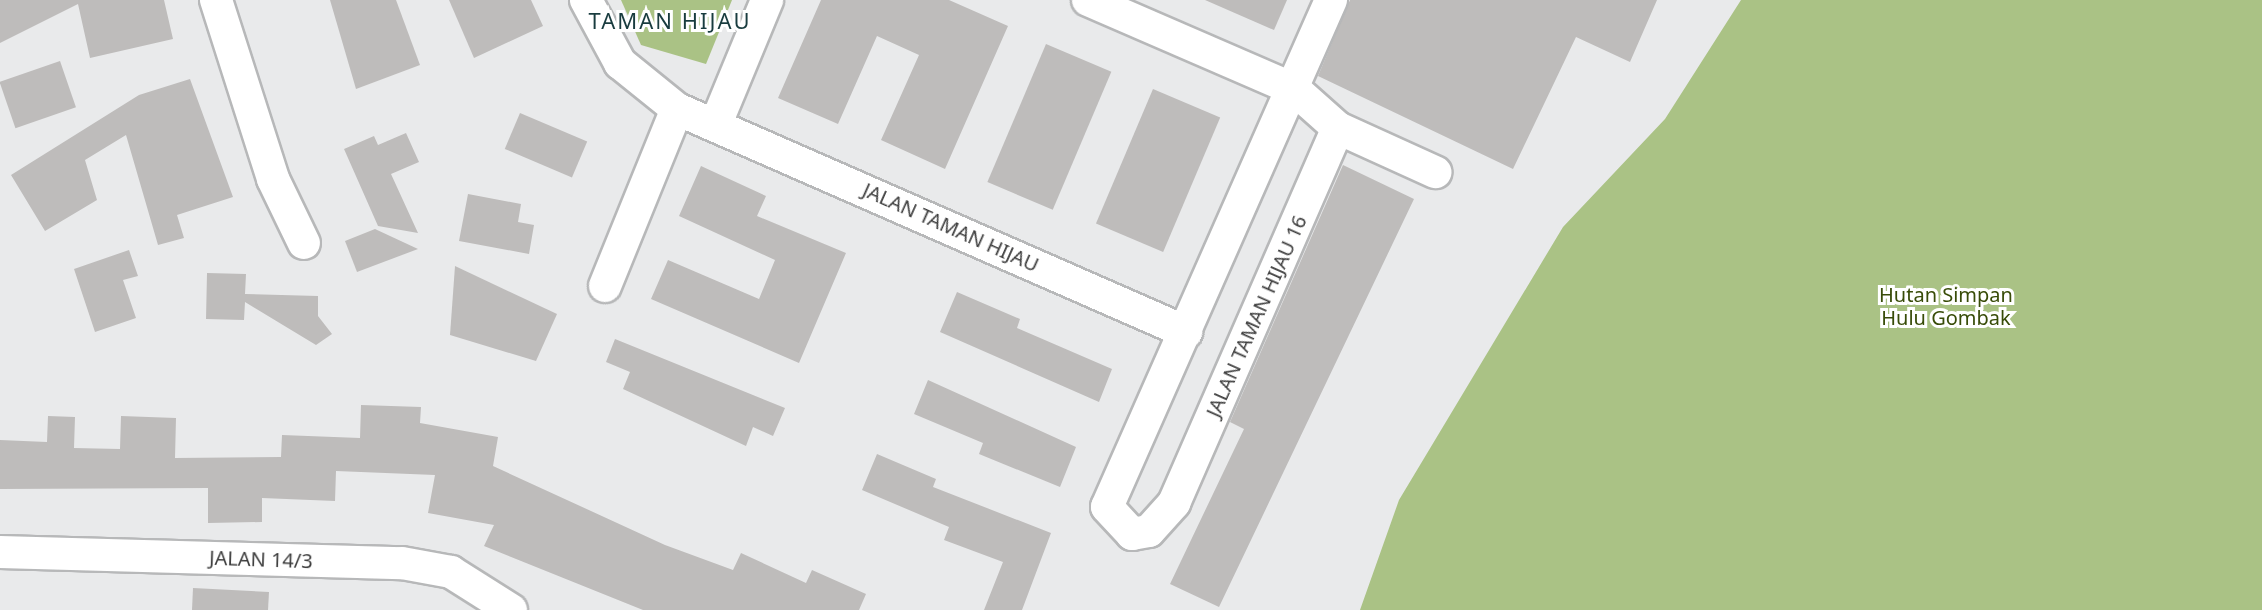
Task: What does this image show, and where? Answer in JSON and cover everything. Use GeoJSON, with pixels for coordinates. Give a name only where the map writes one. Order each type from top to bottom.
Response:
{"type":"FeatureCollection","features":[{"type":"Feature","properties":{"kind":"street"},"geometry":{"type":"LineString","coordinates":[[216,0],[273,179],[304,243]]}},
{"type":"Feature","properties":{"kind":"street","name":"JALAN TAMAN HIJAU"},"geometry":{"type":"LineString","coordinates":[[586,0],[620,63],[677,109],[717,121],[1186,332]]}},
{"type":"Feature","properties":{"kind":"street"},"geometry":{"type":"LineString","coordinates":[[717,121],[767,0]]}},
{"type":"Feature","properties":{"kind":"street"},"geometry":{"type":"LineString","coordinates":[[1088,0],[1294,89],[1338,128],[1435,172]]}},
{"type":"Feature","properties":{"kind":"street"},"geometry":{"type":"LineString","coordinates":[[1186,332],[1331,0]]}},
{"type":"Feature","properties":{"kind":"street"},"geometry":{"type":"LineString","coordinates":[[605,286],[677,109]]}},
{"type":"Feature","properties":{"kind":"street","name":"JALAN TAMAN HIJAU 16"},"geometry":{"type":"LineString","coordinates":[[1186,332],[1107,507],[1132,534],[1149,531],[1174,503],[1338,128]]}},
{"type":"Feature","properties":{"kind":"street","name":"JALAN 14/3"},"geometry":{"type":"LineString","coordinates":[[0,552],[402,563],[451,572],[511,610]]}},
{"type":"Feature","properties":{"kind":"green space"},"geometry":{"type":"Polygon","coordinates":[[[621,0],[732,0],[706,64],[641,45],[621,0]]]}},
{"type":"Feature","properties":{"kind":"green space","name":"Hutan Simpan Hulu Gombak"},"geometry":{"type":"Polygon","coordinates":[[[1741,0],[2262,0],[2262,610],[1360,610],[1399,500],[1563,227],[1665,119],[1741,0]]]}},
{"type":"Feature","properties":{"kind":"building"},"geometry":{"type":"Polygon","coordinates":[[[0,0],[164,0],[173,39],[90,58],[78,4],[0,43],[0,0]]]}},
{"type":"Feature","properties":{"kind":"building"},"geometry":{"type":"Polygon","coordinates":[[[330,0],[396,0],[420,65],[356,89],[330,0]]]}},
{"type":"Feature","properties":{"kind":"building"},"geometry":{"type":"Polygon","coordinates":[[[449,0],[531,0],[543,26],[474,58],[449,0]]]}},
{"type":"Feature","properties":{"kind":"building"},"geometry":{"type":"Polygon","coordinates":[[[821,0],[949,0],[1008,26],[945,169],[881,140],[919,55],[877,36],[838,124],[778,98],[821,0]]]}},
{"type":"Feature","properties":{"kind":"building"},"geometry":{"type":"Polygon","coordinates":[[[1205,0],[1287,0],[1274,30],[1205,0]]]}},
{"type":"Feature","properties":{"kind":"building"},"geometry":{"type":"Polygon","coordinates":[[[1350,0],[1657,0],[1630,62],[1576,37],[1513,169],[1318,76],[1350,0]]]}},
{"type":"Feature","properties":{"kind":"building"},"geometry":{"type":"Polygon","coordinates":[[[1046,44],[1111,72],[1053,210],[987,182],[1046,44]]]}},
{"type":"Feature","properties":{"kind":"building"},"geometry":{"type":"Polygon","coordinates":[[[60,61],[76,107],[15,128],[0,82],[60,61]]]}},
{"type":"Feature","properties":{"kind":"building"},"geometry":{"type":"Polygon","coordinates":[[[190,79],[233,197],[177,215],[184,238],[158,245],[126,135],[85,160],[97,200],[45,231],[11,175],[139,95],[190,79]]]}},
{"type":"Feature","properties":{"kind":"building"},"geometry":{"type":"Polygon","coordinates":[[[1153,89],[1220,118],[1163,252],[1096,223],[1153,89]]]}},
{"type":"Feature","properties":{"kind":"building"},"geometry":{"type":"Polygon","coordinates":[[[520,113],[587,142],[572,177],[505,149],[520,113]]]}},
{"type":"Feature","properties":{"kind":"building"},"geometry":{"type":"Polygon","coordinates":[[[406,133],[419,162],[391,174],[418,233],[378,226],[344,149],[374,136],[378,145],[406,133]]]}},
{"type":"Feature","properties":{"kind":"building"},"geometry":{"type":"Polygon","coordinates":[[[1343,165],[1414,199],[1219,607],[1170,584],[1244,429],[1230,422],[1343,165]]]}},
{"type":"Feature","properties":{"kind":"building"},"geometry":{"type":"Polygon","coordinates":[[[701,166],[766,196],[757,216],[846,253],[799,363],[651,299],[668,260],[759,299],[775,260],[679,216],[701,166]]]}},
{"type":"Feature","properties":{"kind":"building"},"geometry":{"type":"Polygon","coordinates":[[[468,194],[521,204],[518,222],[534,225],[529,254],[459,241],[468,194]]]}},
{"type":"Feature","properties":{"kind":"building"},"geometry":{"type":"Polygon","coordinates":[[[375,229],[418,249],[357,272],[345,241],[375,229]]]}},
{"type":"Feature","properties":{"kind":"building"},"geometry":{"type":"Polygon","coordinates":[[[129,250],[138,276],[123,280],[136,318],[95,332],[74,269],[129,250]]]}},
{"type":"Feature","properties":{"kind":"building"},"geometry":{"type":"Polygon","coordinates":[[[455,266],[557,314],[536,361],[450,335],[455,266]]]}},
{"type":"Feature","properties":{"kind":"building"},"geometry":{"type":"Polygon","coordinates":[[[207,273],[246,274],[245,294],[318,296],[318,316],[332,334],[316,345],[245,302],[244,320],[206,319],[207,273]]]}},
{"type":"Feature","properties":{"kind":"building"},"geometry":{"type":"Polygon","coordinates":[[[957,292],[1020,319],[1017,328],[1112,369],[1099,402],[940,332],[957,292]]]}},
{"type":"Feature","properties":{"kind":"building"},"geometry":{"type":"Polygon","coordinates":[[[615,339],[785,408],[773,436],[753,427],[746,446],[623,389],[630,372],[606,362],[615,339]]]}},
{"type":"Feature","properties":{"kind":"building"},"geometry":{"type":"Polygon","coordinates":[[[928,380],[1076,447],[1060,487],[979,454],[983,443],[914,414],[928,380]]]}},
{"type":"Feature","properties":{"kind":"building"},"geometry":{"type":"Polygon","coordinates":[[[361,405],[421,407],[420,423],[498,437],[493,466],[665,545],[733,570],[741,553],[806,583],[812,570],[866,594],[859,610],[643,610],[484,546],[494,525],[428,513],[435,475],[336,471],[335,501],[262,498],[262,522],[208,523],[208,488],[0,489],[0,440],[47,442],[48,416],[75,417],[74,448],[120,449],[121,416],[176,418],[175,458],[281,457],[282,435],[360,438],[361,405]]]}},
{"type":"Feature","properties":{"kind":"building"},"geometry":{"type":"Polygon","coordinates":[[[877,454],[936,479],[933,487],[1051,533],[1022,610],[984,610],[1003,562],[944,540],[949,527],[862,490],[877,454]]]}},
{"type":"Feature","properties":{"kind":"building"},"geometry":{"type":"Polygon","coordinates":[[[193,588],[269,592],[268,610],[192,610],[193,588]]]}},
{"type":"Feature","properties":{"kind":"district","name":"TAMAN HIJAU"},"geometry":{"type":"Point","coordinates":[670,21]}}]}
